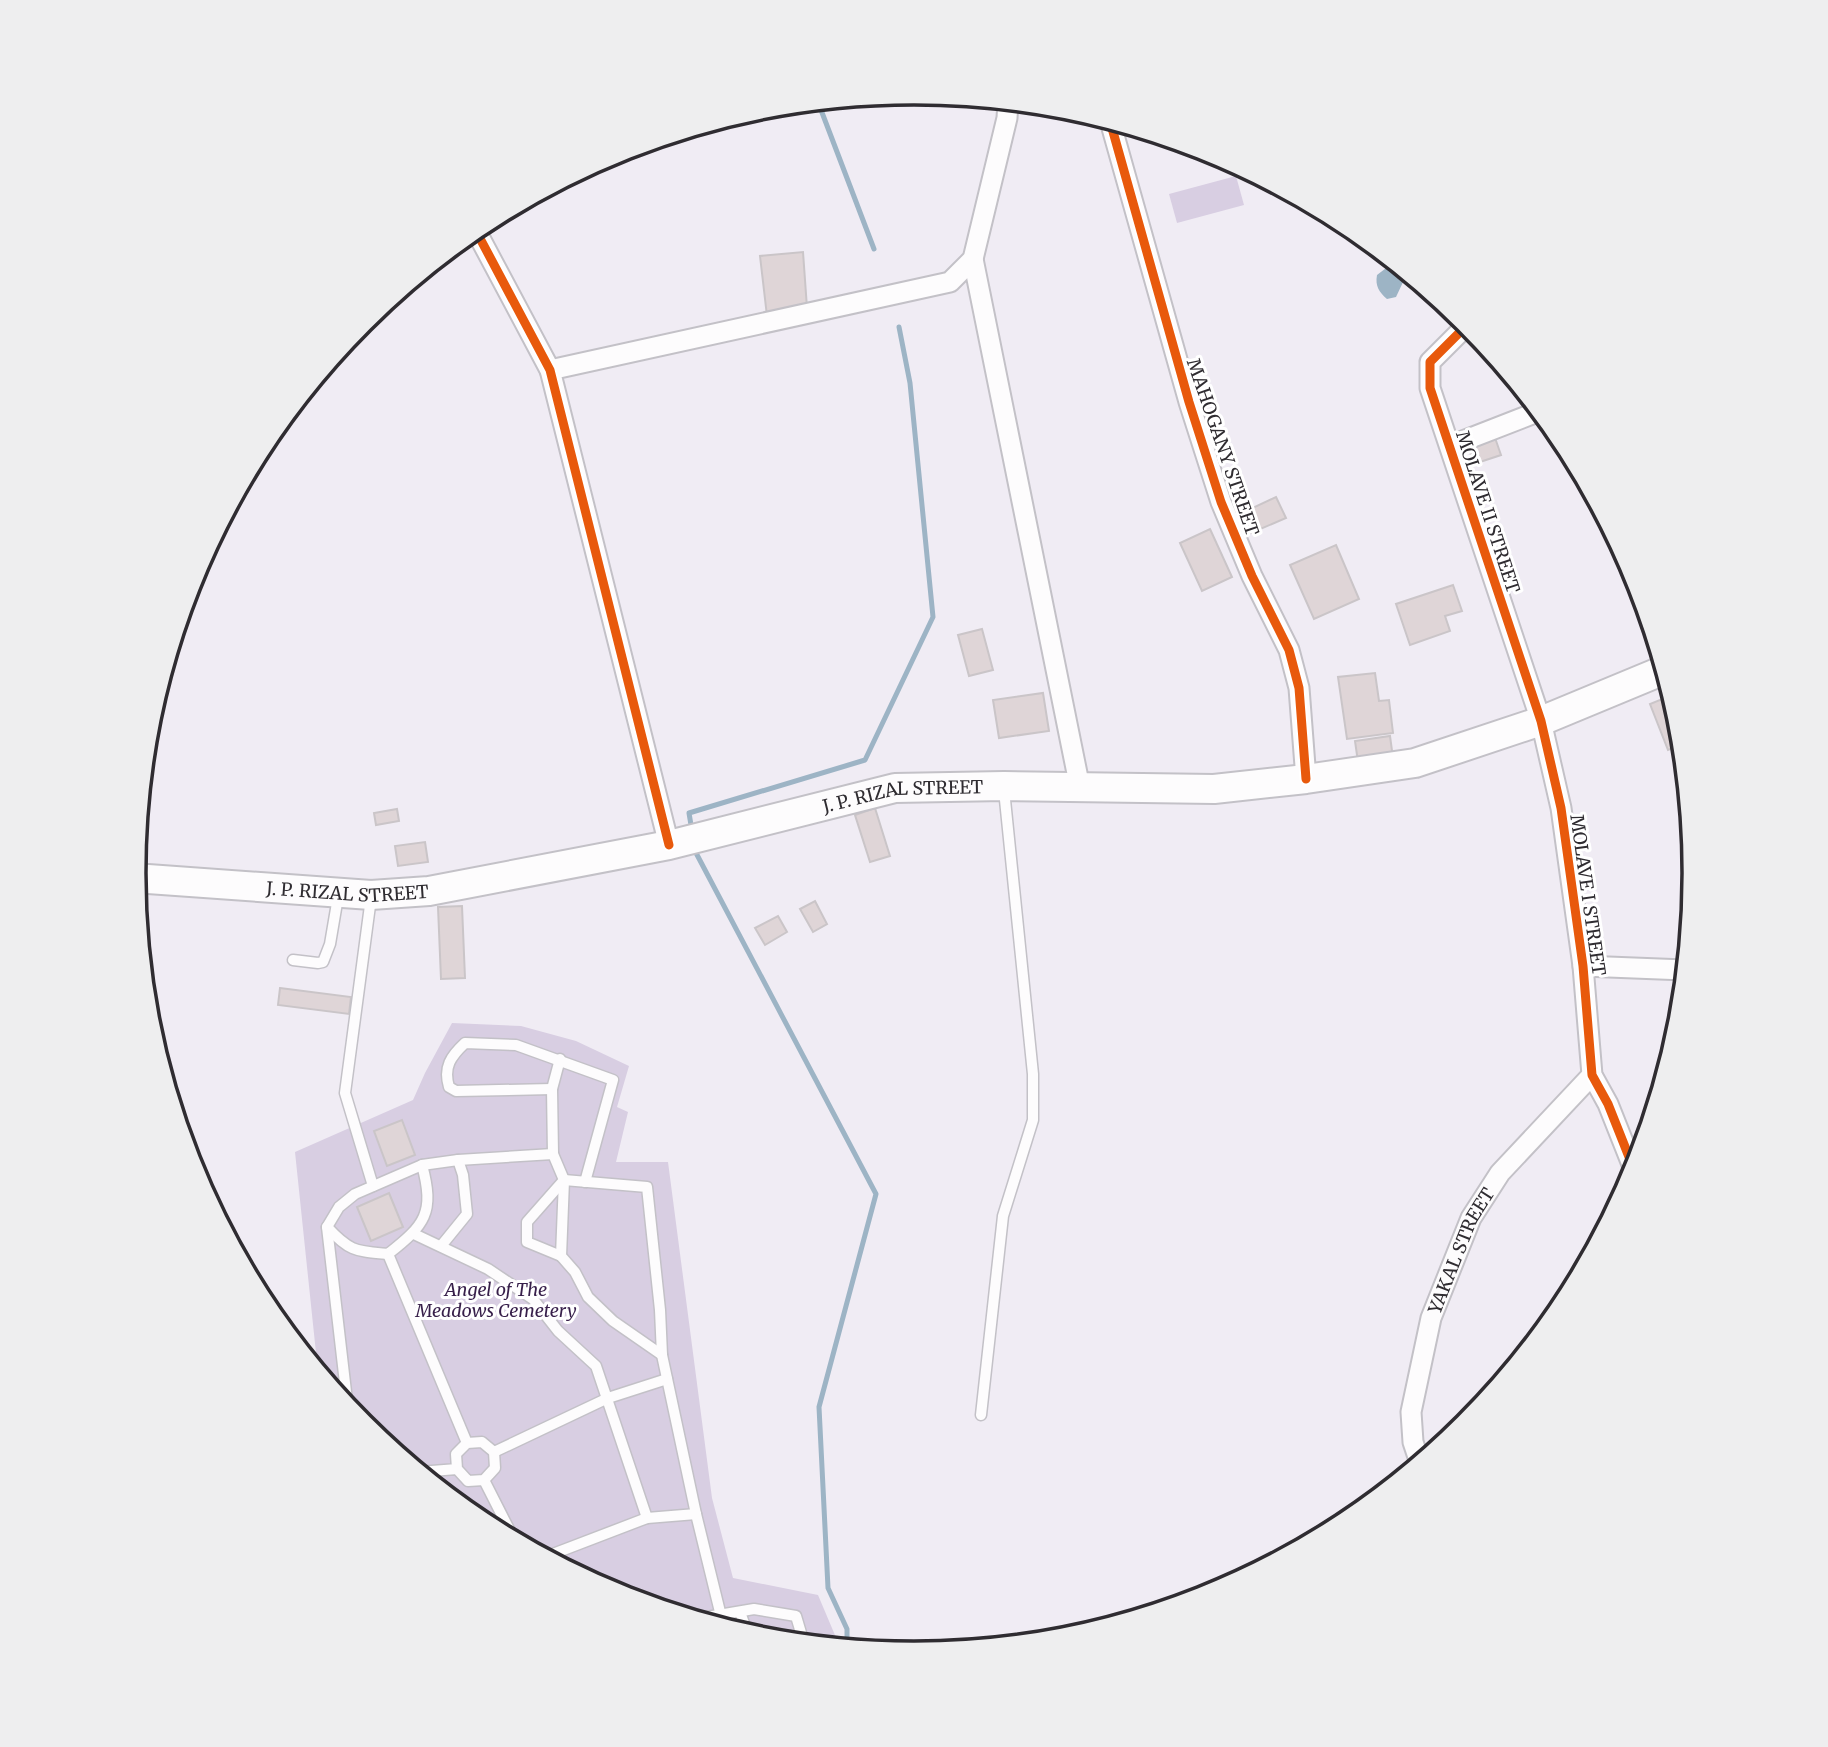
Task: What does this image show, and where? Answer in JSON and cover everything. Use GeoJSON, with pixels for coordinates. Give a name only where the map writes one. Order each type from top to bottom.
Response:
{"type":"FeatureCollection","features":[{"type":"Feature","properties":{"kind":"main road","name":"J. P. RIZAL STREET"},"geometry":{"type":"LineString","coordinates":[[146,879],[371,895],[429,891],[669,845],[895,788],[1004,786],[1213,789],[1306,779],[1415,763],[1541,721],[1656,673]]}},
{"type":"Feature","properties":{"kind":"street"},"geometry":{"type":"LineString","coordinates":[[1007,111],[974,259],[1080,788]]}},
{"type":"Feature","properties":{"kind":"street","name":"MAHOGANY STREET"},"geometry":{"type":"LineString","coordinates":[[1113,131],[1189,402],[1221,502],[1252,576],[1289,650],[1299,688],[1306,779]]}},
{"type":"Feature","properties":{"kind":"street"},"geometry":{"type":"LineString","coordinates":[[481,240],[550,370],[669,845]]}},
{"type":"Feature","properties":{"kind":"street"},"geometry":{"type":"LineString","coordinates":[[550,370],[950,282],[974,259]]}},
{"type":"Feature","properties":{"kind":"street","name":"MOLAVE II STREET"},"geometry":{"type":"LineString","coordinates":[[1459,333],[1430,362],[1430,388],[1541,721]]}},
{"type":"Feature","properties":{"kind":"street"},"geometry":{"type":"LineString","coordinates":[[1450,446],[1530,415]]}},
{"type":"Feature","properties":{"kind":"street","name":"MOLAVE I STREET"},"geometry":{"type":"LineString","coordinates":[[1541,721],[1561,807],[1583,966],[1592,1075]]}},
{"type":"Feature","properties":{"kind":"street"},"geometry":{"type":"LineString","coordinates":[[1583,966],[1676,970]]}},
{"type":"Feature","properties":{"kind":"street"},"geometry":{"type":"LineString","coordinates":[[1592,1075],[1608,1104],[1629,1156]]}},
{"type":"Feature","properties":{"kind":"street","name":"YAKAL STREET"},"geometry":{"type":"LineString","coordinates":[[1417,1454],[1412,1442],[1411,1412],[1431,1318],[1471,1218],[1500,1173],[1592,1075]]}},
{"type":"Feature","properties":{"kind":"lane"},"geometry":{"type":"LineString","coordinates":[[981,1415],[1003,1216],[1033,1120],[1033,1074],[1004,786]]}},
{"type":"Feature","properties":{"kind":"lane"},"geometry":{"type":"LineString","coordinates":[[293,960],[323,962],[330,944],[339,892]]}},
{"type":"Feature","properties":{"kind":"lane"},"geometry":{"type":"LineString","coordinates":[[371,895],[345,1093],[373,1186]]}},
{"type":"Feature","properties":{"kind":"lane"},"geometry":{"type":"LineString","coordinates":[[552,1088],[456,1091],[449,1087],[446,1077],[451,1056],[466,1043],[516,1045],[613,1080],[585,1182]]}},
{"type":"Feature","properties":{"kind":"lane"},"geometry":{"type":"LineString","coordinates":[[560,1059],[552,1088],[553,1154],[564,1180],[561,1256]]}},
{"type":"Feature","properties":{"kind":"lane"},"geometry":{"type":"LineString","coordinates":[[346,1390],[327,1227],[340,1207],[355,1194],[422,1164],[553,1154]]}},
{"type":"Feature","properties":{"kind":"lane"},"geometry":{"type":"LineString","coordinates":[[441,1246],[467,1214],[463,1175],[458,1160]]}},
{"type":"Feature","properties":{"kind":"lane"},"geometry":{"type":"LineString","coordinates":[[327,1227],[343,1244],[357,1251],[388,1254],[414,1234],[425,1218],[428,1188],[422,1164]]}},
{"type":"Feature","properties":{"kind":"lane"},"geometry":{"type":"LineString","coordinates":[[564,1180],[646,1186],[660,1310],[662,1355],[721,1616]]}},
{"type":"Feature","properties":{"kind":"lane"},"geometry":{"type":"LineString","coordinates":[[564,1180],[527,1222],[527,1242],[561,1256],[575,1272],[588,1297],[613,1321],[662,1355]]}},
{"type":"Feature","properties":{"kind":"lane"},"geometry":{"type":"LineString","coordinates":[[414,1234],[488,1269],[533,1299],[558,1331],[596,1366],[647,1518]]}},
{"type":"Feature","properties":{"kind":"lane"},"geometry":{"type":"LineString","coordinates":[[388,1254],[467,1443]]}},
{"type":"Feature","properties":{"kind":"lane"},"geometry":{"type":"LineString","coordinates":[[494,1452],[608,1398],[667,1379]]}},
{"type":"Feature","properties":{"kind":"lane"},"geometry":{"type":"LineString","coordinates":[[482,1442],[494,1452],[495,1468],[484,1480],[468,1480],[457,1469],[456,1454],[467,1443],[482,1442]]}},
{"type":"Feature","properties":{"kind":"lane"},"geometry":{"type":"LineString","coordinates":[[431,1471],[457,1469]]}},
{"type":"Feature","properties":{"kind":"lane"},"geometry":{"type":"LineString","coordinates":[[484,1480],[506,1524]]}},
{"type":"Feature","properties":{"kind":"lane"},"geometry":{"type":"LineString","coordinates":[[556,1553],[647,1518],[696,1514]]}},
{"type":"Feature","properties":{"kind":"lane"},"geometry":{"type":"LineString","coordinates":[[718,1617],[754,1609],[796,1616],[801,1633]]}},
{"type":"Feature","properties":{"kind":"lane"},"geometry":{"type":"LineString","coordinates":[[740,1612],[744,1622]]}},
{"type":"Feature","properties":{"kind":"green space"},"geometry":{"type":"Polygon","coordinates":[[[1236,176],[1244,205],[1177,223],[1169,194],[1236,176]]]}},
{"type":"Feature","properties":{"kind":"green space","name":"Angel of The Meadows Cemetery"},"geometry":{"type":"Polygon","coordinates":[[[452,1023],[521,1026],[576,1041],[629,1066],[617,1107],[628,1112],[616,1162],[668,1162],[712,1498],[733,1578],[818,1595],[836,1637],[764,1627],[715,1616],[620,1584],[574,1563],[530,1539],[446,1483],[371,1417],[316,1356],[295,1152],[413,1100],[452,1023]]]}},
{"type":"Feature","properties":{"kind":"water"},"geometry":{"type":"Polygon","coordinates":[[[1387,268],[1403,281],[1396,297],[1387,299],[1382,294],[1378,288],[1377,275],[1387,268]]]}},
{"type":"Feature","properties":{"kind":"building"},"geometry":{"type":"Polygon","coordinates":[[[803,252],[807,308],[767,316],[760,256],[803,252]]]}},
{"type":"Feature","properties":{"kind":"building"},"geometry":{"type":"Polygon","coordinates":[[[1493,432],[1501,455],[1474,464],[1466,440],[1493,432]]]}},
{"type":"Feature","properties":{"kind":"building"},"geometry":{"type":"Polygon","coordinates":[[[1276,497],[1286,518],[1251,533],[1242,513],[1276,497]]]}},
{"type":"Feature","properties":{"kind":"building"},"geometry":{"type":"Polygon","coordinates":[[[1210,529],[1232,577],[1202,591],[1180,543],[1210,529]]]}},
{"type":"Feature","properties":{"kind":"building"},"geometry":{"type":"Polygon","coordinates":[[[1336,545],[1359,599],[1314,619],[1290,565],[1336,545]]]}},
{"type":"Feature","properties":{"kind":"building"},"geometry":{"type":"Polygon","coordinates":[[[1453,585],[1462,611],[1445,616],[1450,631],[1410,645],[1396,604],[1453,585]]]}},
{"type":"Feature","properties":{"kind":"building"},"geometry":{"type":"Polygon","coordinates":[[[982,629],[993,670],[969,676],[958,635],[982,629]]]}},
{"type":"Feature","properties":{"kind":"building"},"geometry":{"type":"Polygon","coordinates":[[[1375,673],[1379,701],[1389,700],[1393,733],[1347,739],[1338,677],[1375,673]]]}},
{"type":"Feature","properties":{"kind":"building"},"geometry":{"type":"Polygon","coordinates":[[[1043,693],[1049,731],[999,738],[993,700],[1043,693]]]}},
{"type":"Feature","properties":{"kind":"building"},"geometry":{"type":"Polygon","coordinates":[[[1662,699],[1672,748],[1668,750],[1650,704],[1662,699]]]}},
{"type":"Feature","properties":{"kind":"building"},"geometry":{"type":"Polygon","coordinates":[[[1390,736],[1393,758],[1358,762],[1355,741],[1390,736]]]}},
{"type":"Feature","properties":{"kind":"building"},"geometry":{"type":"Polygon","coordinates":[[[875,808],[890,856],[870,862],[855,815],[875,808]]]}},
{"type":"Feature","properties":{"kind":"building"},"geometry":{"type":"Polygon","coordinates":[[[397,809],[399,821],[376,825],[374,813],[397,809]]]}},
{"type":"Feature","properties":{"kind":"building"},"geometry":{"type":"Polygon","coordinates":[[[425,842],[428,862],[398,866],[395,846],[425,842]]]}},
{"type":"Feature","properties":{"kind":"building"},"geometry":{"type":"Polygon","coordinates":[[[815,901],[827,924],[813,932],[800,909],[815,901]]]}},
{"type":"Feature","properties":{"kind":"building"},"geometry":{"type":"Polygon","coordinates":[[[462,906],[465,978],[441,979],[438,907],[462,906]]]}},
{"type":"Feature","properties":{"kind":"building"},"geometry":{"type":"Polygon","coordinates":[[[778,916],[787,932],[765,945],[755,928],[778,916]]]}},
{"type":"Feature","properties":{"kind":"building"},"geometry":{"type":"Polygon","coordinates":[[[280,988],[351,997],[349,1014],[278,1005],[280,988]]]}},
{"type":"Feature","properties":{"kind":"building"},"geometry":{"type":"Polygon","coordinates":[[[402,1120],[415,1155],[387,1166],[374,1131],[402,1120]]]}},
{"type":"Feature","properties":{"kind":"building"},"geometry":{"type":"Polygon","coordinates":[[[389,1193],[403,1227],[371,1241],[357,1207],[389,1193]]]}},
{"type":"Feature","properties":{"kind":"waterway"},"geometry":{"type":"LineString","coordinates":[[822,111],[874,249]]}},
{"type":"Feature","properties":{"kind":"waterway"},"geometry":{"type":"LineString","coordinates":[[691,825],[689,813],[865,760],[933,617],[910,383],[899,327]]}},
{"type":"Feature","properties":{"kind":"waterway"},"geometry":{"type":"LineString","coordinates":[[695,851],[876,1194],[819,1407],[828,1588],[847,1629],[847,1638]]}},
{"type":"Feature","properties":{"kind":"cycle path"},"geometry":{"type":"LineString","coordinates":[[1113,131],[1189,402],[1221,502],[1252,576],[1289,650],[1299,688],[1306,779]]}},
{"type":"Feature","properties":{"kind":"cycle path"},"geometry":{"type":"LineString","coordinates":[[481,240],[550,370],[669,845]]}},
{"type":"Feature","properties":{"kind":"cycle path"},"geometry":{"type":"LineString","coordinates":[[1459,333],[1430,362],[1430,388],[1541,721],[1561,808],[1583,966],[1592,1075],[1608,1104],[1629,1156]]}}]}
